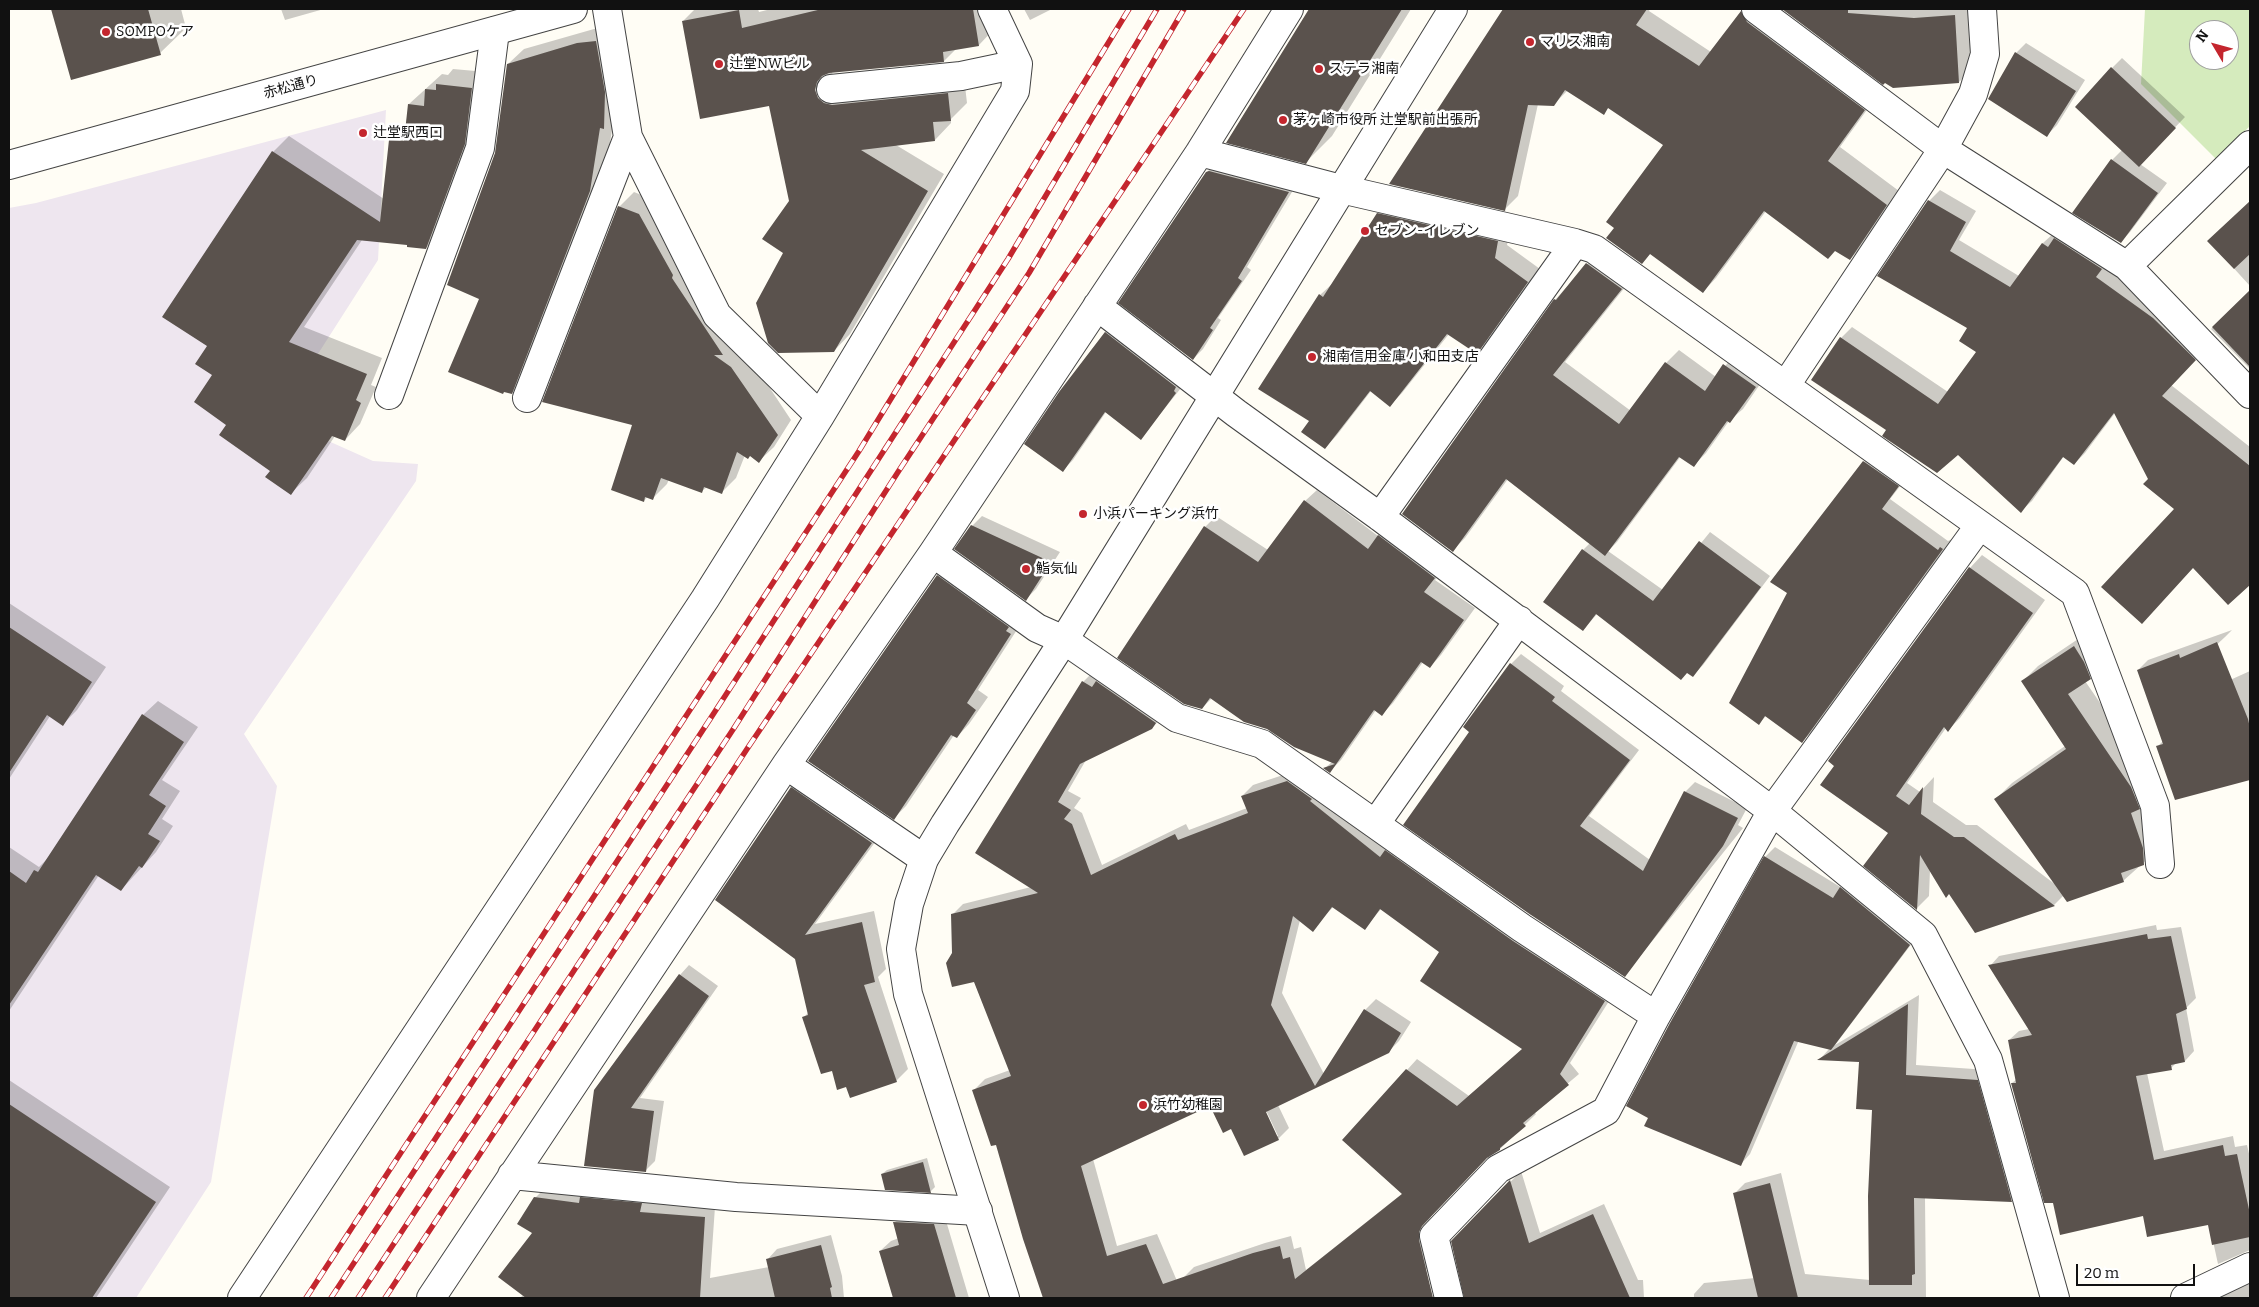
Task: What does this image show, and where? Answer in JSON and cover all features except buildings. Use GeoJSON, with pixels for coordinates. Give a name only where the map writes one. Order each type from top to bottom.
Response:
{"type":"FeatureCollection","features":[{"type":"Feature","properties":{"kind":"street","name":"赤松通り"},"geometry":{"type":"LineString","coordinates":[[9,165],[573,9]]}},
{"type":"Feature","properties":{"kind":"street"},"geometry":{"type":"LineString","coordinates":[[607,9],[628,137],[717,315],[820,416]]}},
{"type":"Feature","properties":{"kind":"street"},"geometry":{"type":"LineString","coordinates":[[242,1298],[705,599],[820,416],[1016,91],[1018,64],[992,9]]}},
{"type":"Feature","properties":{"kind":"street"},"geometry":{"type":"LineString","coordinates":[[431,1298],[786,765],[934,553],[1200,152],[1289,9]]}},
{"type":"Feature","properties":{"kind":"street"},"geometry":{"type":"LineString","coordinates":[[1004,1298],[908,994],[901,949],[909,904],[924,859],[1064,640],[1453,9]]}},
{"type":"Feature","properties":{"kind":"street"},"geometry":{"type":"LineString","coordinates":[[1756,9],[1944,149],[2128,266],[2250,394]]}},
{"type":"Feature","properties":{"kind":"street"},"geometry":{"type":"LineString","coordinates":[[1786,385],[1944,149],[1973,94],[1985,54],[1982,9]]}},
{"type":"Feature","properties":{"kind":"street"},"geometry":{"type":"LineString","coordinates":[[389,395],[480,148],[495,31]]}},
{"type":"Feature","properties":{"kind":"street"},"geometry":{"type":"LineString","coordinates":[[831,88],[961,76],[1018,64]]}},
{"type":"Feature","properties":{"kind":"street"},"geometry":{"type":"LineString","coordinates":[[527,398],[628,137]]}},
{"type":"Feature","properties":{"kind":"street"},"geometry":{"type":"LineString","coordinates":[[2128,266],[2250,145]]}},
{"type":"Feature","properties":{"kind":"street"},"geometry":{"type":"LineString","coordinates":[[1200,152],[1341,189],[1594,249],[2075,593],[2155,806],[2160,864]]}},
{"type":"Feature","properties":{"kind":"street"},"geometry":{"type":"LineString","coordinates":[[1380,517],[1575,243]]}},
{"type":"Feature","properties":{"kind":"street"},"geometry":{"type":"LineString","coordinates":[[1097,306],[1214,396],[1519,620],[1772,810],[1923,935],[1988,1060],[2055,1298]]}},
{"type":"Feature","properties":{"kind":"street"},"geometry":{"type":"LineString","coordinates":[[1449,1298],[1434,1236],[1498,1169],[1606,1111],[1656,1016],[1772,810],[1980,525]]}},
{"type":"Feature","properties":{"kind":"street"},"geometry":{"type":"LineString","coordinates":[[934,553],[1036,628],[1064,640],[1177,718],[1262,744],[1522,928],[1656,1016]]}},
{"type":"Feature","properties":{"kind":"street"},"geometry":{"type":"LineString","coordinates":[[1376,823],[1519,620]]}},
{"type":"Feature","properties":{"kind":"street"},"geometry":{"type":"LineString","coordinates":[[786,765],[924,859]]}},
{"type":"Feature","properties":{"kind":"street"},"geometry":{"type":"LineString","coordinates":[[512,1175],[736,1197],[978,1211]]}},
{"type":"Feature","properties":{"kind":"street"},"geometry":{"type":"LineString","coordinates":[[2185,1298],[2250,1267]]}},
{"type":"Feature","properties":{"kind":"shaded area"},"geometry":{"type":"Polygon","coordinates":[[[386,110],[378,260],[277,418],[373,461],[418,464],[416,481],[244,734],[277,786],[211,1182],[136,1298],[9,1298],[9,208],[36,203],[386,110]]]}},
{"type":"Feature","properties":{"kind":"green space"},"geometry":{"type":"Polygon","coordinates":[[[2145,9],[2250,9],[2250,126],[2216,159],[2141,84],[2145,9]]]}},
{"type":"Feature","properties":{"kind":"railway"},"geometry":{"type":"LineString","coordinates":[[306,1298],[859,451],[1129,9]]}},
{"type":"Feature","properties":{"kind":"railway"},"geometry":{"type":"LineString","coordinates":[[331,1298],[714,713],[1008,259],[1157,9]]}},
{"type":"Feature","properties":{"kind":"railway"},"geometry":{"type":"LineString","coordinates":[[358,1298],[734,728],[898,472],[1029,273],[1184,9]]}},
{"type":"Feature","properties":{"kind":"railway"},"geometry":{"type":"LineString","coordinates":[[385,1298],[749,746],[1244,9]]}},
{"type":"Feature","properties":{"kind":"place","name":"SOMPOケア"},"geometry":{"type":"Point","coordinates":[106,32]}},
{"type":"Feature","properties":{"kind":"place","name":"マリス湘南"},"geometry":{"type":"Point","coordinates":[1530,42]}},
{"type":"Feature","properties":{"kind":"place","name":"辻堂NWビル"},"geometry":{"type":"Point","coordinates":[719,64]}},
{"type":"Feature","properties":{"kind":"place","name":"ステラ湘南"},"geometry":{"type":"Point","coordinates":[1319,69]}},
{"type":"Feature","properties":{"kind":"place","name":"茅ヶ崎市役所 辻堂駅前出張所"},"geometry":{"type":"Point","coordinates":[1283,120]}},
{"type":"Feature","properties":{"kind":"place","name":"辻堂駅西口"},"geometry":{"type":"Point","coordinates":[363,133]}},
{"type":"Feature","properties":{"kind":"place","name":"セブン-イレブン"},"geometry":{"type":"Point","coordinates":[1365,231]}},
{"type":"Feature","properties":{"kind":"place","name":"湘南信用金庫 小和田支店"},"geometry":{"type":"Point","coordinates":[1312,357]}},
{"type":"Feature","properties":{"kind":"place","name":"小浜パーキング浜竹"},"geometry":{"type":"Point","coordinates":[1083,514]}},
{"type":"Feature","properties":{"kind":"place","name":"鮨気仙"},"geometry":{"type":"Point","coordinates":[1026,569]}},
{"type":"Feature","properties":{"kind":"place","name":"浜竹幼稚園"},"geometry":{"type":"Point","coordinates":[1143,1105]}}]}
